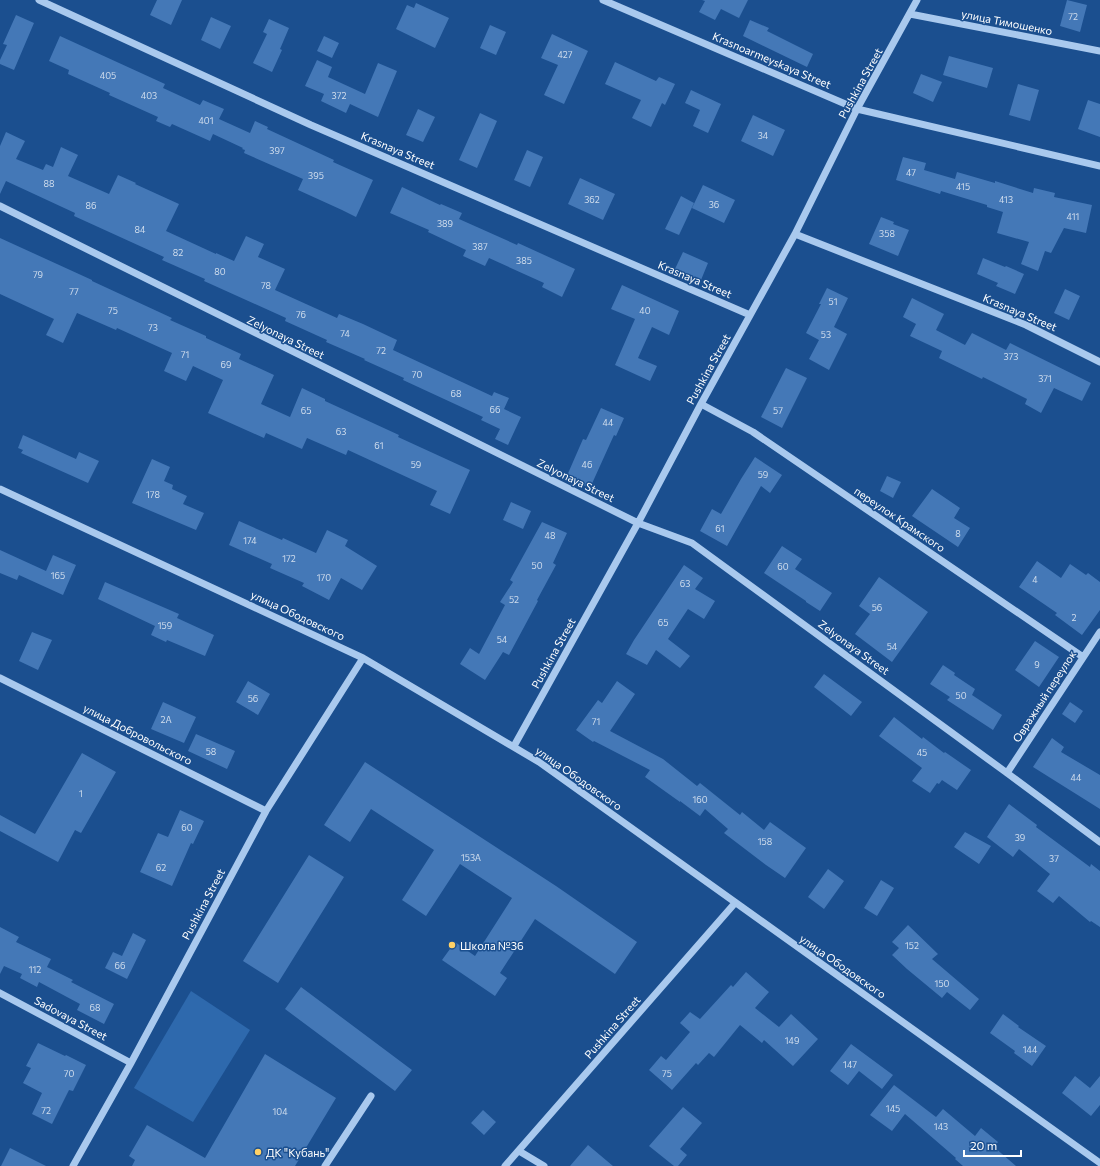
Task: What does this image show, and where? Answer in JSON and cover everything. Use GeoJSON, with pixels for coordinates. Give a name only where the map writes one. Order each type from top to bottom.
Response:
{"type":"FeatureCollection","features":[{"type":"Feature","properties":{"kind":"street","name":"Krasnaya Street"},"geometry":{"type":"LineString","coordinates":[[39,0],[311,125],[750,315]]}},
{"type":"Feature","properties":{"kind":"street","name":"Krasnoarmeyskaya Street"},"geometry":{"type":"LineString","coordinates":[[603,0],[857,109],[1100,166]]}},
{"type":"Feature","properties":{"kind":"street","name":"Pushkina Street"},"geometry":{"type":"LineString","coordinates":[[514,746],[638,523],[701,404],[795,234],[857,109],[917,0]]}},
{"type":"Feature","properties":{"kind":"street","name":"улица Тимошенко"},"geometry":{"type":"LineString","coordinates":[[910,14],[1100,51]]}},
{"type":"Feature","properties":{"kind":"street","name":"Zelyonaya Street"},"geometry":{"type":"LineString","coordinates":[[0,206],[638,523],[692,543],[1007,772],[1100,842]]}},
{"type":"Feature","properties":{"kind":"street","name":"Krasnaya Street"},"geometry":{"type":"LineString","coordinates":[[795,234],[1026,325],[1100,362]]}},
{"type":"Feature","properties":{"kind":"street","name":"переулок Крамского"},"geometry":{"type":"LineString","coordinates":[[701,404],[753,432],[1083,657]]}},
{"type":"Feature","properties":{"kind":"street","name":"улица Ободовского"},"geometry":{"type":"LineString","coordinates":[[0,489],[363,658],[514,746],[539,762],[1100,1163]]}},
{"type":"Feature","properties":{"kind":"street","name":"Овражный переулок"},"geometry":{"type":"LineString","coordinates":[[1007,772],[1100,632]]}},
{"type":"Feature","properties":{"kind":"street","name":"Pushkina Street"},"geometry":{"type":"LineString","coordinates":[[73,1166],[131,1063],[266,811],[363,658]]}},
{"type":"Feature","properties":{"kind":"street","name":"улица Добровольского"},"geometry":{"type":"LineString","coordinates":[[0,678],[266,811]]}},
{"type":"Feature","properties":{"kind":"street","name":"Pushkina Street"},"geometry":{"type":"LineString","coordinates":[[505,1166],[736,903]]}},
{"type":"Feature","properties":{"kind":"street","name":"Sadovaya Street"},"geometry":{"type":"LineString","coordinates":[[0,993],[131,1063]]}},
{"type":"Feature","properties":{"kind":"street"},"geometry":{"type":"LineString","coordinates":[[325,1166],[371,1096]]}},
{"type":"Feature","properties":{"kind":"street"},"geometry":{"type":"LineString","coordinates":[[519,1150],[544,1166]]}},
{"type":"Feature","properties":{"kind":"shaded area"},"geometry":{"type":"Polygon","coordinates":[[[191,991],[250,1030],[193,1122],[134,1088],[191,991]]]}},
{"type":"Feature","properties":{"kind":"building"},"geometry":{"type":"Polygon","coordinates":[[[157,0],[182,0],[171,25],[150,15],[157,0]]]}},
{"type":"Feature","properties":{"kind":"building"},"geometry":{"type":"Polygon","coordinates":[[[702,0],[748,0],[739,18],[721,9],[715,20],[699,12],[705,1],[702,0]]]}},
{"type":"Feature","properties":{"kind":"building"},"geometry":{"type":"Polygon","coordinates":[[[1067,0],[1087,5],[1080,32],[1060,26],[1067,0]]]}},
{"type":"Feature","properties":{"kind":"building"},"geometry":{"type":"Polygon","coordinates":[[[416,3],[449,18],[435,48],[396,29],[407,5],[414,8],[416,3]]]}},
{"type":"Feature","properties":{"kind":"building"},"geometry":{"type":"Polygon","coordinates":[[[16,15],[34,23],[14,70],[0,64],[0,60],[7,45],[3,44],[16,15]]]}},
{"type":"Feature","properties":{"kind":"building"},"geometry":{"type":"Polygon","coordinates":[[[211,17],[231,26],[220,49],[201,40],[211,17]]]}},
{"type":"Feature","properties":{"kind":"building"},"geometry":{"type":"Polygon","coordinates":[[[269,19],[289,28],[280,49],[282,50],[272,72],[253,63],[267,34],[263,32],[269,19]]]}},
{"type":"Feature","properties":{"kind":"building"},"geometry":{"type":"Polygon","coordinates":[[[750,20],[769,28],[767,31],[813,54],[807,67],[743,36],[750,20]]]}},
{"type":"Feature","properties":{"kind":"building"},"geometry":{"type":"Polygon","coordinates":[[[490,25],[506,32],[496,55],[480,48],[490,25]]]}},
{"type":"Feature","properties":{"kind":"building"},"geometry":{"type":"Polygon","coordinates":[[[552,34],[588,51],[564,104],[544,95],[558,65],[541,58],[552,34]]]}},
{"type":"Feature","properties":{"kind":"building"},"geometry":{"type":"Polygon","coordinates":[[[60,36],[165,84],[163,88],[200,105],[203,100],[224,109],[219,119],[250,133],[255,121],[268,127],[267,129],[334,160],[333,162],[373,180],[356,217],[298,190],[303,179],[244,153],[245,150],[242,149],[243,148],[213,134],[210,141],[172,124],[170,127],[156,121],[158,117],[109,95],[110,93],[68,74],[69,70],[49,61],[60,36]]]}},
{"type":"Feature","properties":{"kind":"building"},"geometry":{"type":"Polygon","coordinates":[[[324,36],[339,43],[332,58],[317,51],[324,36]]]}},
{"type":"Feature","properties":{"kind":"building"},"geometry":{"type":"Polygon","coordinates":[[[949,56],[993,68],[987,88],[943,75],[949,56]]]}},
{"type":"Feature","properties":{"kind":"building"},"geometry":{"type":"Polygon","coordinates":[[[317,60],[332,67],[328,77],[365,94],[378,63],[397,71],[378,117],[350,104],[346,113],[321,101],[324,94],[305,86],[317,60]]]}},
{"type":"Feature","properties":{"kind":"building"},"geometry":{"type":"Polygon","coordinates":[[[615,62],[656,81],[659,77],[675,84],[665,105],[662,103],[651,127],[632,118],[641,100],[605,84],[615,62]]]}},
{"type":"Feature","properties":{"kind":"building"},"geometry":{"type":"Polygon","coordinates":[[[921,74],[942,82],[933,102],[913,93],[921,74]]]}},
{"type":"Feature","properties":{"kind":"building"},"geometry":{"type":"Polygon","coordinates":[[[1018,84],[1039,90],[1030,121],[1009,115],[1018,84]]]}},
{"type":"Feature","properties":{"kind":"building"},"geometry":{"type":"Polygon","coordinates":[[[691,90],[721,104],[708,133],[693,126],[700,110],[685,103],[691,90]]]}},
{"type":"Feature","properties":{"kind":"building"},"geometry":{"type":"Polygon","coordinates":[[[1088,100],[1100,104],[1100,137],[1078,129],[1088,100]]]}},
{"type":"Feature","properties":{"kind":"building"},"geometry":{"type":"Polygon","coordinates":[[[418,109],[435,117],[423,142],[406,135],[418,109]]]}},
{"type":"Feature","properties":{"kind":"building"},"geometry":{"type":"Polygon","coordinates":[[[480,113],[497,121],[477,168],[459,160],[480,113]]]}},
{"type":"Feature","properties":{"kind":"building"},"geometry":{"type":"Polygon","coordinates":[[[753,115],[785,130],[773,156],[741,141],[753,115]]]}},
{"type":"Feature","properties":{"kind":"building"},"geometry":{"type":"Polygon","coordinates":[[[6,132],[25,141],[16,159],[43,170],[46,164],[53,167],[61,147],[78,155],[68,176],[109,194],[118,175],[179,204],[166,231],[216,254],[234,261],[246,236],[264,244],[258,257],[285,269],[275,290],[337,318],[339,314],[363,324],[397,340],[393,350],[492,396],[494,392],[509,398],[504,409],[521,417],[508,445],[495,439],[500,429],[481,420],[483,417],[403,380],[404,378],[364,360],[365,359],[326,342],[327,340],[285,321],[286,318],[204,281],[205,279],[162,260],[164,257],[74,216],[75,213],[6,181],[0,194],[0,146],[6,132]]]}},
{"type":"Feature","properties":{"kind":"building"},"geometry":{"type":"Polygon","coordinates":[[[527,150],[543,157],[530,187],[514,180],[527,150]]]}},
{"type":"Feature","properties":{"kind":"building"},"geometry":{"type":"Polygon","coordinates":[[[903,157],[926,163],[924,170],[955,179],[957,172],[995,183],[995,181],[1033,193],[1034,188],[1055,193],[1054,197],[1092,205],[1086,233],[1064,228],[1051,253],[1045,251],[1038,271],[1021,264],[1029,242],[997,233],[1003,212],[987,207],[987,205],[941,191],[940,194],[896,180],[903,157]]]}},
{"type":"Feature","properties":{"kind":"building"},"geometry":{"type":"Polygon","coordinates":[[[580,178],[615,194],[603,220],[568,204],[580,178]]]}},
{"type":"Feature","properties":{"kind":"building"},"geometry":{"type":"Polygon","coordinates":[[[703,185],[735,200],[724,223],[692,208],[703,185]]]}},
{"type":"Feature","properties":{"kind":"building"},"geometry":{"type":"Polygon","coordinates":[[[402,187],[440,205],[441,204],[462,213],[459,219],[517,245],[518,243],[575,269],[562,297],[542,287],[544,283],[489,258],[485,266],[463,256],[466,250],[428,232],[429,230],[390,213],[402,187]]]}},
{"type":"Feature","properties":{"kind":"building"},"geometry":{"type":"Polygon","coordinates":[[[681,196],[694,203],[679,235],[665,229],[681,196]]]}},
{"type":"Feature","properties":{"kind":"building"},"geometry":{"type":"Polygon","coordinates":[[[881,217],[894,222],[893,224],[909,230],[898,256],[869,244],[881,217]]]}},
{"type":"Feature","properties":{"kind":"building"},"geometry":{"type":"Polygon","coordinates":[[[0,238],[172,318],[170,320],[241,354],[239,359],[274,375],[261,404],[290,417],[302,388],[325,399],[325,401],[399,435],[398,437],[470,470],[450,514],[430,505],[437,491],[348,450],[346,455],[307,438],[302,449],[266,433],[264,438],[208,413],[223,380],[193,366],[186,381],[164,371],[172,353],[117,328],[116,330],[77,313],[63,343],[46,335],[54,319],[0,294],[0,238]]]}},
{"type":"Feature","properties":{"kind":"building"},"geometry":{"type":"Polygon","coordinates":[[[683,252],[708,263],[701,280],[675,269],[683,252]]]}},
{"type":"Feature","properties":{"kind":"building"},"geometry":{"type":"Polygon","coordinates":[[[983,258],[1024,274],[1015,294],[996,286],[998,283],[977,274],[983,258]]]}},
{"type":"Feature","properties":{"kind":"building"},"geometry":{"type":"Polygon","coordinates":[[[622,285],[679,311],[669,335],[652,327],[638,358],[657,366],[650,381],[615,365],[635,319],[611,309],[622,285]]]}},
{"type":"Feature","properties":{"kind":"building"},"geometry":{"type":"Polygon","coordinates":[[[827,288],[848,298],[834,327],[847,334],[829,370],[809,359],[819,340],[806,333],[821,304],[819,304],[827,288]]]}},
{"type":"Feature","properties":{"kind":"building"},"geometry":{"type":"Polygon","coordinates":[[[1065,289],[1080,296],[1069,320],[1054,313],[1065,289]]]}},
{"type":"Feature","properties":{"kind":"building"},"geometry":{"type":"Polygon","coordinates":[[[912,298],[944,314],[936,330],[965,345],[972,333],[1006,350],[1010,343],[1091,383],[1082,401],[1054,388],[1041,413],[1025,404],[1027,399],[983,377],[982,379],[939,358],[942,351],[910,336],[916,324],[903,317],[912,298]]]}},
{"type":"Feature","properties":{"kind":"building"},"geometry":{"type":"Polygon","coordinates":[[[786,368],[807,378],[782,428],[761,417],[786,368]]]}},
{"type":"Feature","properties":{"kind":"building"},"geometry":{"type":"Polygon","coordinates":[[[601,408],[624,418],[616,436],[614,435],[590,488],[566,478],[583,439],[586,440],[601,408]]]}},
{"type":"Feature","properties":{"kind":"building"},"geometry":{"type":"Polygon","coordinates":[[[23,435],[76,459],[79,452],[99,461],[88,483],[21,453],[23,450],[18,448],[23,435]]]}},
{"type":"Feature","properties":{"kind":"building"},"geometry":{"type":"Polygon","coordinates":[[[755,457],[782,475],[770,493],[761,486],[727,546],[700,531],[712,509],[721,514],[755,457]]]}},
{"type":"Feature","properties":{"kind":"building"},"geometry":{"type":"Polygon","coordinates":[[[152,459],[170,467],[164,481],[173,485],[172,489],[187,496],[183,504],[204,513],[196,530],[132,503],[152,459]]]}},
{"type":"Feature","properties":{"kind":"building"},"geometry":{"type":"Polygon","coordinates":[[[887,476],[901,482],[893,498],[880,491],[887,476]]]}},
{"type":"Feature","properties":{"kind":"building"},"geometry":{"type":"Polygon","coordinates":[[[932,489],[960,508],[954,518],[970,528],[958,547],[912,516],[932,489]]]}},
{"type":"Feature","properties":{"kind":"building"},"geometry":{"type":"Polygon","coordinates":[[[511,502],[531,511],[523,529],[503,520],[511,502]]]}},
{"type":"Feature","properties":{"kind":"building"},"geometry":{"type":"Polygon","coordinates":[[[239,521],[316,553],[327,530],[348,540],[345,546],[377,566],[362,590],[341,578],[329,600],[302,586],[304,583],[270,568],[272,564],[229,545],[239,521]]]}},
{"type":"Feature","properties":{"kind":"building"},"geometry":{"type":"Polygon","coordinates":[[[542,522],[567,533],[553,563],[556,565],[509,655],[503,652],[485,680],[460,664],[470,648],[479,654],[505,605],[500,602],[513,582],[510,580],[542,522]]]}},
{"type":"Feature","properties":{"kind":"building"},"geometry":{"type":"Polygon","coordinates":[[[782,546],[802,559],[795,569],[832,593],[820,611],[764,573],[782,546]]]}},
{"type":"Feature","properties":{"kind":"building"},"geometry":{"type":"Polygon","coordinates":[[[0,550],[46,571],[53,555],[76,565],[63,595],[19,575],[17,580],[0,573],[0,550]]]}},
{"type":"Feature","properties":{"kind":"building"},"geometry":{"type":"Polygon","coordinates":[[[1037,561],[1061,578],[1070,564],[1086,575],[1088,573],[1100,582],[1100,610],[1082,635],[1055,615],[1057,613],[1019,587],[1037,561]]]}},
{"type":"Feature","properties":{"kind":"building"},"geometry":{"type":"Polygon","coordinates":[[[684,565],[703,578],[695,589],[715,601],[704,619],[688,609],[668,639],[690,656],[680,668],[656,650],[647,665],[626,654],[684,565]]]}},
{"type":"Feature","properties":{"kind":"building"},"geometry":{"type":"Polygon","coordinates":[[[879,577],[928,612],[892,662],[855,634],[870,614],[859,606],[879,577]]]}},
{"type":"Feature","properties":{"kind":"building"},"geometry":{"type":"Polygon","coordinates":[[[105,582],[179,614],[177,618],[214,635],[205,656],[151,635],[155,626],[98,599],[105,582]]]}},
{"type":"Feature","properties":{"kind":"building"},"geometry":{"type":"Polygon","coordinates":[[[32,632],[52,640],[38,670],[19,661],[32,632]]]}},
{"type":"Feature","properties":{"kind":"building"},"geometry":{"type":"Polygon","coordinates":[[[1035,641],[1059,657],[1039,687],[1015,670],[1035,641]]]}},
{"type":"Feature","properties":{"kind":"building"},"geometry":{"type":"Polygon","coordinates":[[[943,665],[955,673],[954,675],[975,689],[972,695],[1002,715],[993,730],[947,700],[950,697],[930,684],[943,665]]]}},
{"type":"Feature","properties":{"kind":"building"},"geometry":{"type":"Polygon","coordinates":[[[824,674],[862,702],[851,716],[814,687],[824,674]]]}},
{"type":"Feature","properties":{"kind":"building"},"geometry":{"type":"Polygon","coordinates":[[[248,681],[270,694],[258,715],[236,702],[248,681]]]}},
{"type":"Feature","properties":{"kind":"building"},"geometry":{"type":"Polygon","coordinates":[[[617,681],[635,694],[610,731],[663,759],[697,786],[700,783],[740,815],[742,812],[764,830],[770,822],[806,848],[785,878],[724,833],[728,829],[705,809],[700,816],[645,777],[650,770],[594,741],[593,742],[576,730],[598,700],[602,703],[617,681]]]}},
{"type":"Feature","properties":{"kind":"building"},"geometry":{"type":"Polygon","coordinates":[[[163,702],[196,717],[184,743],[151,729],[163,702]]]}},
{"type":"Feature","properties":{"kind":"building"},"geometry":{"type":"Polygon","coordinates":[[[1070,702],[1083,711],[1075,723],[1062,714],[1070,702]]]}},
{"type":"Feature","properties":{"kind":"building"},"geometry":{"type":"Polygon","coordinates":[[[894,717],[922,739],[923,737],[944,753],[945,752],[971,770],[957,790],[942,780],[939,784],[937,783],[930,793],[912,781],[922,768],[879,736],[894,717]]]}},
{"type":"Feature","properties":{"kind":"building"},"geometry":{"type":"Polygon","coordinates":[[[196,734],[235,751],[227,769],[188,751],[196,734]]]}},
{"type":"Feature","properties":{"kind":"building"},"geometry":{"type":"Polygon","coordinates":[[[1052,738],[1064,747],[1061,752],[1100,775],[1100,809],[1033,767],[1052,738]]]}},
{"type":"Feature","properties":{"kind":"building"},"geometry":{"type":"Polygon","coordinates":[[[82,753],[116,772],[81,833],[75,830],[58,862],[0,831],[0,815],[35,834],[82,753]]]}},
{"type":"Feature","properties":{"kind":"building"},"geometry":{"type":"Polygon","coordinates":[[[365,762],[556,886],[637,942],[615,974],[535,919],[500,973],[507,978],[495,996],[442,960],[455,942],[475,956],[512,898],[460,864],[426,916],[402,900],[434,850],[371,809],[350,842],[324,825],[365,762]]]}},
{"type":"Feature","properties":{"kind":"building"},"geometry":{"type":"Polygon","coordinates":[[[1009,804],[1037,825],[1036,827],[1090,867],[1091,864],[1100,871],[1100,927],[1091,921],[1090,922],[1059,896],[1053,903],[1037,891],[1050,874],[1019,849],[1013,857],[987,837],[1009,804]]]}},
{"type":"Feature","properties":{"kind":"building"},"geometry":{"type":"Polygon","coordinates":[[[180,810],[204,821],[193,844],[191,843],[172,886],[140,872],[158,833],[168,837],[180,810]]]}},
{"type":"Feature","properties":{"kind":"building"},"geometry":{"type":"Polygon","coordinates":[[[965,832],[991,846],[979,864],[954,847],[965,832]]]}},
{"type":"Feature","properties":{"kind":"building"},"geometry":{"type":"Polygon","coordinates":[[[309,855],[344,877],[278,983],[243,961],[309,855]]]}},
{"type":"Feature","properties":{"kind":"building"},"geometry":{"type":"Polygon","coordinates":[[[828,869],[844,881],[824,909],[808,897],[828,869]]]}},
{"type":"Feature","properties":{"kind":"building"},"geometry":{"type":"Polygon","coordinates":[[[881,880],[894,888],[877,916],[864,908],[881,880]]]}},
{"type":"Feature","properties":{"kind":"building"},"geometry":{"type":"Polygon","coordinates":[[[908,925],[938,954],[932,959],[979,999],[970,1010],[947,992],[942,998],[892,955],[899,948],[892,942],[908,925]]]}},
{"type":"Feature","properties":{"kind":"building"},"geometry":{"type":"Polygon","coordinates":[[[0,927],[19,937],[16,942],[51,959],[47,967],[73,980],[71,982],[114,1004],[104,1024],[77,1010],[80,1004],[39,982],[37,987],[20,978],[22,974],[4,966],[0,974],[0,927]]]}},
{"type":"Feature","properties":{"kind":"building"},"geometry":{"type":"Polygon","coordinates":[[[133,933],[146,940],[127,979],[105,968],[113,952],[122,956],[133,933]]]}},
{"type":"Feature","properties":{"kind":"building"},"geometry":{"type":"Polygon","coordinates":[[[746,972],[769,992],[755,1008],[779,1027],[791,1014],[818,1039],[793,1066],[764,1040],[762,1043],[740,1025],[714,1057],[709,1053],[698,1065],[696,1063],[672,1090],[649,1070],[661,1056],[666,1060],[690,1032],[680,1023],[690,1012],[700,1019],[731,985],[733,987],[746,972]]]}},
{"type":"Feature","properties":{"kind":"building"},"geometry":{"type":"Polygon","coordinates":[[[301,987],[412,1070],[395,1091],[285,1009],[301,987]]]}},
{"type":"Feature","properties":{"kind":"building"},"geometry":{"type":"Polygon","coordinates":[[[1003,1014],[1019,1026],[1018,1027],[1046,1046],[1032,1066],[1014,1053],[1015,1051],[990,1033],[1003,1014]]]}},
{"type":"Feature","properties":{"kind":"building"},"geometry":{"type":"Polygon","coordinates":[[[38,1043],[86,1065],[73,1091],[69,1090],[52,1124],[32,1114],[42,1093],[23,1083],[31,1068],[26,1066],[38,1043]]]}},
{"type":"Feature","properties":{"kind":"building"},"geometry":{"type":"Polygon","coordinates":[[[851,1044],[893,1075],[882,1089],[859,1071],[848,1085],[830,1071],[851,1044]]]}},
{"type":"Feature","properties":{"kind":"building","name":"ДК \"Кубань\""},"geometry":{"type":"Polygon","coordinates":[[[265,1054],[336,1098],[295,1166],[132,1166],[135,1160],[129,1156],[147,1125],[205,1158],[265,1054]]]}},
{"type":"Feature","properties":{"kind":"building"},"geometry":{"type":"Polygon","coordinates":[[[1075,1076],[1090,1088],[1100,1076],[1100,1105],[1091,1116],[1062,1093],[1075,1076]]]}},
{"type":"Feature","properties":{"kind":"building"},"geometry":{"type":"Polygon","coordinates":[[[894,1085],[936,1117],[943,1109],[975,1136],[981,1128],[998,1142],[994,1147],[1016,1166],[963,1166],[955,1159],[956,1158],[905,1114],[892,1131],[870,1115],[894,1085]]]}},
{"type":"Feature","properties":{"kind":"building"},"geometry":{"type":"Polygon","coordinates":[[[683,1107],[702,1123],[680,1149],[687,1155],[678,1166],[674,1166],[649,1146],[683,1107]]]}},
{"type":"Feature","properties":{"kind":"building"},"geometry":{"type":"Polygon","coordinates":[[[483,1110],[496,1122],[484,1135],[471,1123],[483,1110]]]}},
{"type":"Feature","properties":{"kind":"building"},"geometry":{"type":"Polygon","coordinates":[[[588,1145],[613,1166],[570,1166],[588,1145]]]}},
{"type":"Feature","properties":{"kind":"building"},"geometry":{"type":"Polygon","coordinates":[[[10,1148],[46,1166],[1,1166],[10,1148]]]}},
{"type":"Feature","properties":{"kind":"place","name":"Школа №36"},"geometry":{"type":"Point","coordinates":[452,945]}},
{"type":"Feature","properties":{"kind":"place","name":"ДК \"Кубань\""},"geometry":{"type":"Point","coordinates":[258,1152]}}]}
